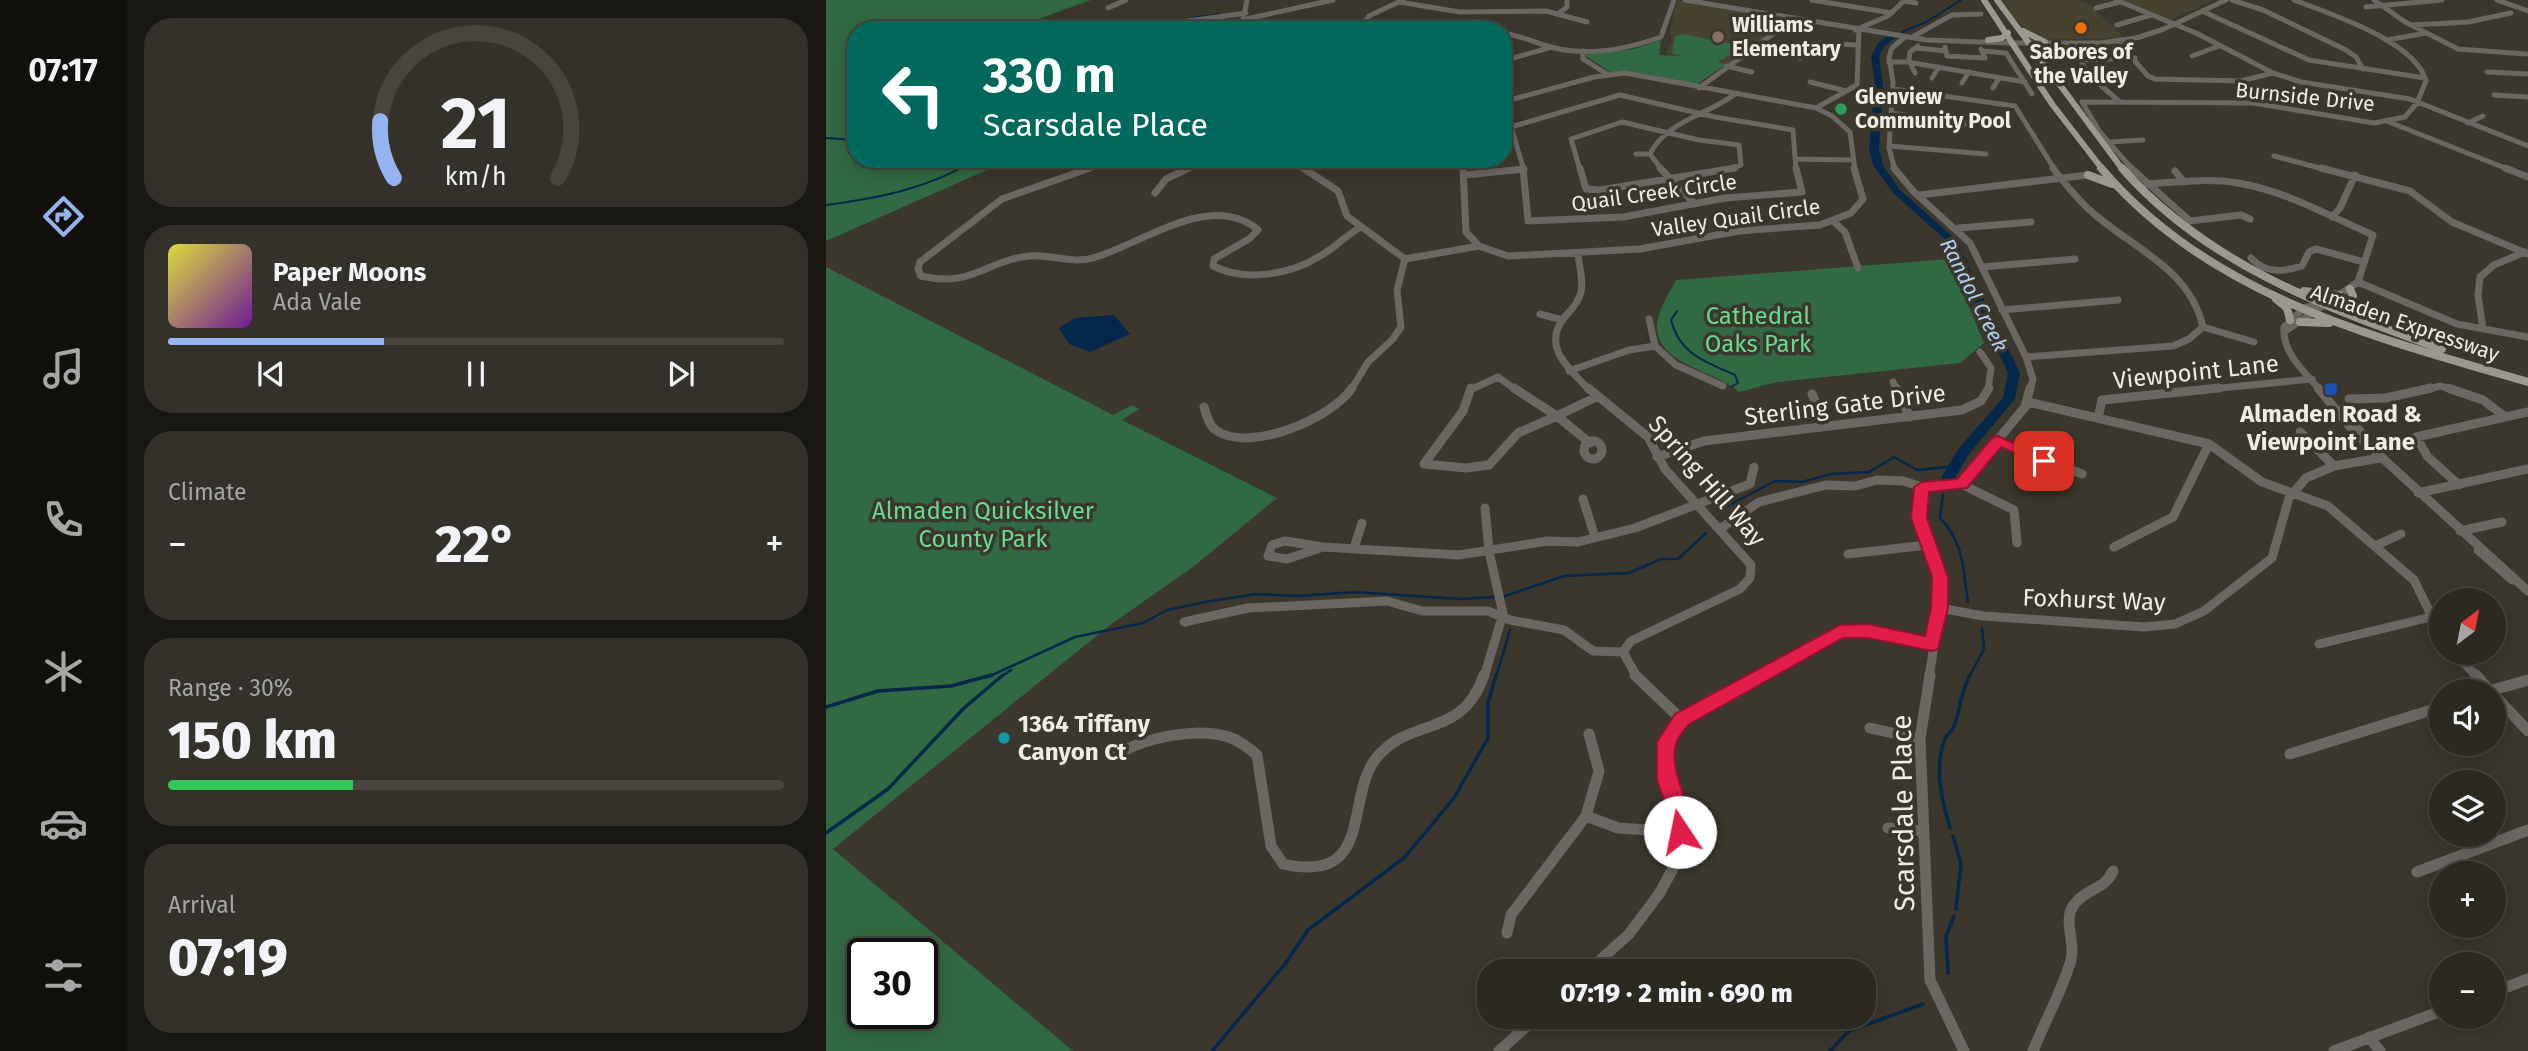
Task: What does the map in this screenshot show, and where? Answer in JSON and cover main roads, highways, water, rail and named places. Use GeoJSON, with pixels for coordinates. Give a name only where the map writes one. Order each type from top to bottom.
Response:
{"type":"FeatureCollection","features":[{"type":"Feature","properties":{"kind":"main road","name":"Almaden Expressway"},"geometry":{"type":"LineString","coordinates":[[1984,0],[2008,33],[2062,120],[2096,163],[2148,218],[2181,243],[2308,309],[2528,377]]}},
{"type":"Feature","properties":{"kind":"main road","name":"Almaden Expressway"},"geometry":{"type":"LineString","coordinates":[[1997,0],[2080,118],[2150,200],[2200,239],[2275,282],[2358,324],[2528,382]]}},
{"type":"Feature","properties":{"kind":"main road"},"geometry":{"type":"LineString","coordinates":[[2018,28],[2049,42],[2042,46],[2037,56]]}},
{"type":"Feature","properties":{"kind":"main road"},"geometry":{"type":"LineString","coordinates":[[1988,40],[2001,38],[2008,33]]}},
{"type":"Feature","properties":{"kind":"main road"},"geometry":{"type":"LineString","coordinates":[[1997,43],[2015,44]]}},
{"type":"Feature","properties":{"kind":"main road"},"geometry":{"type":"LineString","coordinates":[[2096,163],[2096,171],[2088,175],[2116,186]]}},
{"type":"Feature","properties":{"kind":"main road"},"geometry":{"type":"LineString","coordinates":[[2275,282],[2308,292],[2339,295]]}},
{"type":"Feature","properties":{"kind":"main road"},"geometry":{"type":"LineString","coordinates":[[2350,289],[2353,296],[2349,307],[2358,324]]}},
{"type":"Feature","properties":{"kind":"main road"},"geometry":{"type":"LineString","coordinates":[[2273,293],[2295,321],[2358,324]]}},
{"type":"Feature","properties":{"kind":"water"},"geometry":{"type":"Polygon","coordinates":[[[1114,315],[1130,334],[1090,352],[1069,344],[1059,328],[1075,318],[1114,315]]]}},
{"type":"Feature","properties":{"kind":"waterway","name":"Randol Creek"},"geometry":{"type":"LineString","coordinates":[[1902,32],[1928,21],[1961,0]]}},
{"type":"Feature","properties":{"kind":"waterway"},"geometry":{"type":"LineString","coordinates":[[1192,18],[1220,14]]}},
{"type":"Feature","properties":{"kind":"waterway","name":"Randol Creek"},"geometry":{"type":"LineString","coordinates":[[1891,38],[1881,45],[1875,57],[1879,84],[1874,148],[1878,165],[1896,191],[1950,239],[2014,373],[2009,399],[1964,451],[1948,478]]}},
{"type":"Feature","properties":{"kind":"waterway"},"geometry":{"type":"LineString","coordinates":[[826,138],[847,139]]}},
{"type":"Feature","properties":{"kind":"waterway"},"geometry":{"type":"LineString","coordinates":[[826,205],[904,190],[961,168]]}},
{"type":"Feature","properties":{"kind":"waterway"},"geometry":{"type":"LineString","coordinates":[[1677,311],[1671,320],[1680,341],[1695,355],[1735,375],[1738,383],[1731,387]]}},
{"type":"Feature","properties":{"kind":"waterway"},"geometry":{"type":"LineString","coordinates":[[1718,511],[1775,481],[1802,482],[1831,474],[1869,472],[1894,457],[1917,470],[1957,466]]}},
{"type":"Feature","properties":{"kind":"waterway","name":"Randol Creek"},"geometry":{"type":"LineString","coordinates":[[1943,495],[1940,518],[1958,547],[1968,602]]}},
{"type":"Feature","properties":{"kind":"waterway"},"geometry":{"type":"LineString","coordinates":[[1505,596],[1564,576],[1629,573],[1661,559],[1678,559],[1706,533]]}},
{"type":"Feature","properties":{"kind":"waterway"},"geometry":{"type":"LineString","coordinates":[[988,677],[1075,637],[1143,623],[1167,610],[1205,602],[1256,594],[1298,596],[1355,592],[1460,599],[1495,597]]}},
{"type":"Feature","properties":{"kind":"waterway","name":"Randol Creek"},"geometry":{"type":"LineString","coordinates":[[1970,676],[1984,649],[1982,628]]}},
{"type":"Feature","properties":{"kind":"waterway"},"geometry":{"type":"LineString","coordinates":[[1496,677],[1510,630]]}},
{"type":"Feature","properties":{"kind":"waterway"},"geometry":{"type":"LineString","coordinates":[[1001,677],[1011,670]]}},
{"type":"Feature","properties":{"kind":"waterway"},"geometry":{"type":"LineString","coordinates":[[826,707],[878,691],[951,686],[992,675]]}},
{"type":"Feature","properties":{"kind":"waterway"},"geometry":{"type":"LineString","coordinates":[[826,833],[888,789],[964,708],[1003,675]]}},
{"type":"Feature","properties":{"kind":"waterway"},"geometry":{"type":"LineString","coordinates":[[1212,1051],[1285,964],[1308,930],[1405,857],[1454,798],[1488,738],[1488,703],[1496,675]]}},
{"type":"Feature","properties":{"kind":"waterway","name":"Randol Creek"},"geometry":{"type":"LineString","coordinates":[[1950,828],[1939,774],[1941,752],[1945,739],[1956,722],[1970,676]]}},
{"type":"Feature","properties":{"kind":"waterway","name":"Randol Creek"},"geometry":{"type":"LineString","coordinates":[[1953,836],[1961,864],[1956,909]]}},
{"type":"Feature","properties":{"kind":"waterway","name":"Randol Creek"},"geometry":{"type":"LineString","coordinates":[[1948,973],[1946,936],[1954,916]]}},
{"type":"Feature","properties":{"kind":"waterway","name":"Randol Creek"},"geometry":{"type":"LineString","coordinates":[[1830,1051],[1849,1031],[1923,1004]]}},
{"type":"Feature","properties":{"kind":"place","name":"Sabores of the Valley"},"geometry":{"type":"Point","coordinates":[2081,28]}},
{"type":"Feature","properties":{"kind":"place","name":"Williams Elementary"},"geometry":{"type":"Point","coordinates":[1718,37]}},
{"type":"Feature","properties":{"kind":"place","name":"Glenview Community Pool"},"geometry":{"type":"Point","coordinates":[1841,109]}},
{"type":"Feature","properties":{"kind":"place","name":"Almaden Road & Viewpoint Lane"},"geometry":{"type":"Point","coordinates":[2331,389]}},
{"type":"Feature","properties":{"kind":"place","name":"1364 Tiffany Canyon Ct"},"geometry":{"type":"Point","coordinates":[1004,738]}},
{"type":"Feature","properties":{"kind":"park label","name":"Cathedral Oaks Park"},"geometry":{"type":"Point","coordinates":[1758,330]}},
{"type":"Feature","properties":{"kind":"park label","name":"Almaden Quicksilver County Park"},"geometry":{"type":"Point","coordinates":[983,525]}}]}
